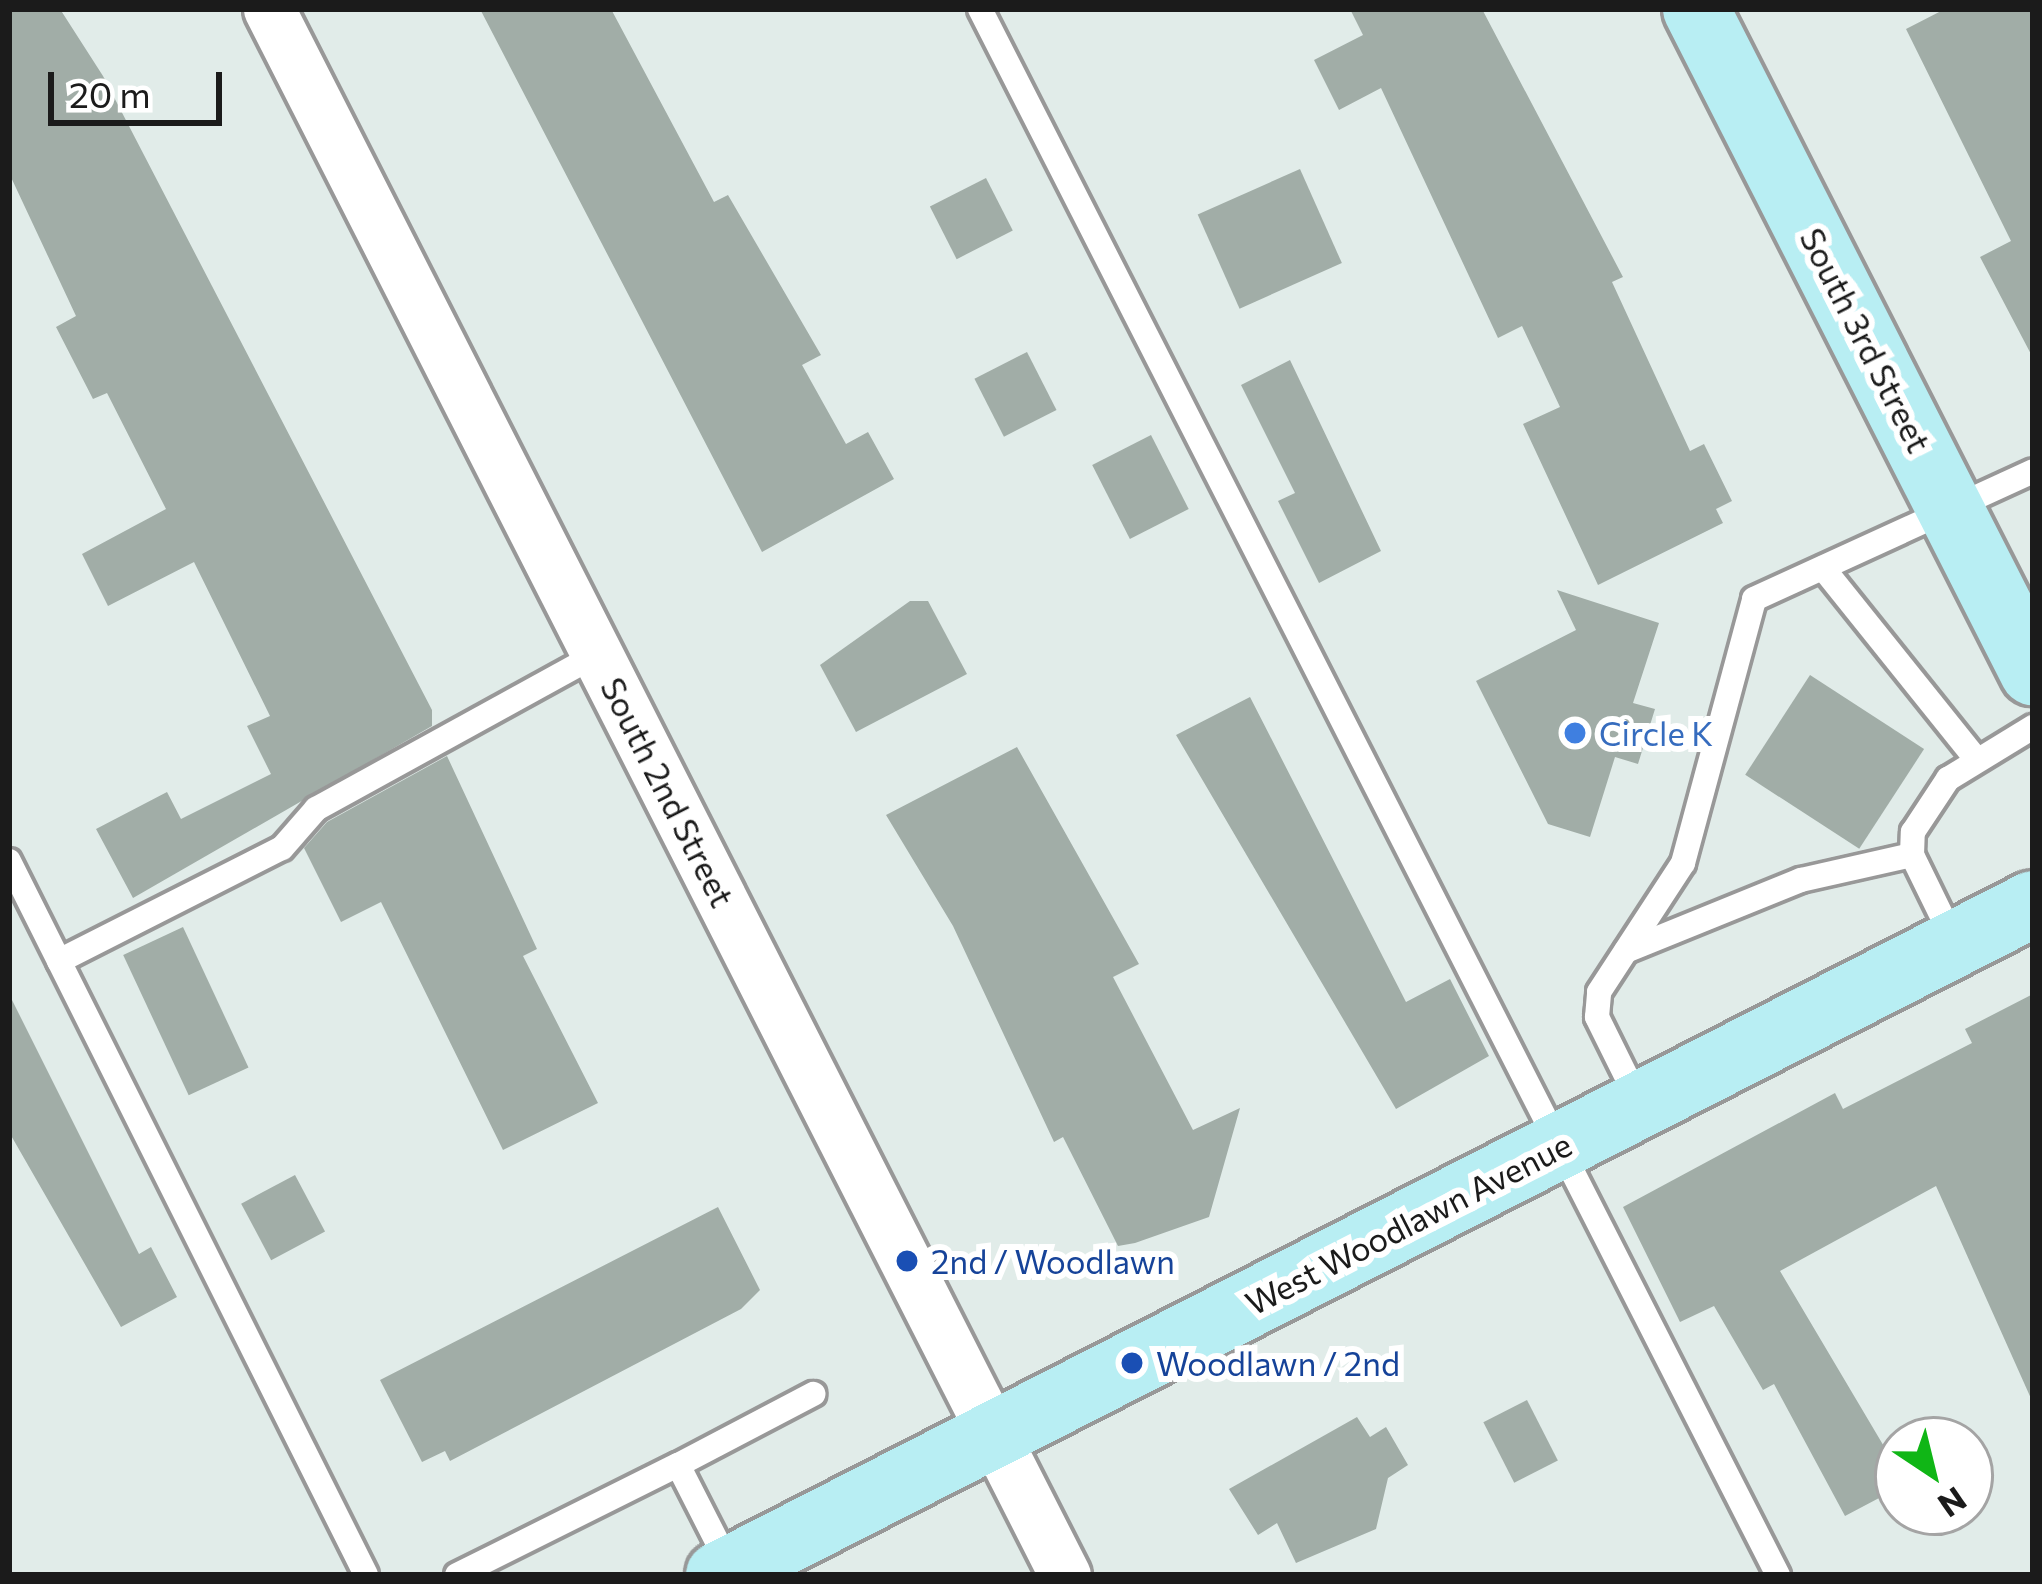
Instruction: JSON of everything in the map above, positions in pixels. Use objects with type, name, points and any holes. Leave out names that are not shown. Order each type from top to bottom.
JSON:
[{"type":"main road","name":"South 3rd Street","points":[[1696,9],[2033,672]]},
{"type":"main road","name":"West Woodlawn Avenue","points":[[725,1572],[2033,904]]},
{"type":"street","name":"South 2nd Street","points":[[269,9],[1065,1575]]},
{"type":"lane","points":[[980,9],[1778,1575]]},
{"type":"lane","points":[[1640,1105],[1597,1017],[1626,951],[1707,802],[1754,599],[2033,471]]},
{"type":"lane","points":[[1823,568],[1976,759]]},
{"type":"lane","points":[[59,961],[282,848],[316,809],[598,654]]},
{"type":"lane","points":[[1955,944],[1912,855],[1922,809],[1976,759],[2033,727]]},
{"type":"lane","points":[[1626,951],[1801,880],[1912,855]]},
{"type":"lane","points":[[9,861],[366,1575]]},
{"type":"lane","points":[[457,1575],[813,1394]]},
{"type":"lane","points":[[679,1466],[725,1572]]},
{"type":"building","points":[[9,9],[60,9],[103,76],[432,710],[432,726],[133,898],[96,829],[167,792],[181,819],[271,774],[247,726],[270,716],[194,562],[108,606],[82,554],[166,509],[107,393],[93,399],[56,327],[76,316],[9,173]]},
{"type":"building","points":[[480,9],[611,9],[714,202],[728,195],[821,355],[802,365],[846,444],[868,432],[894,479],[762,552]]},
{"type":"building","points":[[1350,9],[1482,9],[1623,277],[1612,282],[1690,451],[1704,444],[1732,501],[1716,509],[1723,523],[1598,585],[1523,424],[1560,407],[1522,326],[1498,338],[1381,88],[1339,110],[1314,60],[1363,35]]},
{"type":"building","points":[[1945,9],[2033,9],[2033,358],[1980,257],[2011,241],[1906,29]]},
{"type":"building","points":[[1300,169],[1342,263],[1240,309],[1198,215]]},
{"type":"building","points":[[986,178],[1013,231],[957,259],[930,207]]},
{"type":"building","points":[[1027,352],[1057,410],[1004,437],[974,379]]},
{"type":"building","points":[[1290,360],[1381,551],[1319,583],[1278,501],[1295,493],[1241,385]]},
{"type":"building","points":[[1151,435],[1189,509],[1130,539],[1092,465]]},
{"type":"building","name":"Circle K","points":[[1557,590],[1659,623],[1633,703],[1655,709],[1638,764],[1615,757],[1590,837],[1548,824],[1476,681],[1576,630]]},
{"type":"building","points":[[910,601],[928,601],[967,674],[856,732],[820,665]]},
{"type":"building","name":"Circle K","points":[[1810,675],[1924,749],[1859,849],[1745,775]]},
{"type":"building","points":[[1250,697],[1406,1002],[1450,979],[1489,1056],[1396,1109],[1176,735]]},
{"type":"building","points":[[1017,747],[1139,964],[1113,977],[1193,1130],[1240,1108],[1209,1217],[1135,1243],[1118,1246],[1063,1137],[1054,1142],[953,926],[886,815]]},
{"type":"building","points":[[447,756],[537,949],[523,956],[598,1103],[503,1150],[381,902],[341,922],[304,848],[327,822]]},
{"type":"building","points":[[183,927],[249,1067],[189,1095],[123,955]]},
{"type":"building","points":[[9,994],[139,1254],[151,1247],[177,1297],[121,1327],[9,1132]]},
{"type":"building","points":[[2033,994],[2033,1403],[1936,1186],[1780,1271],[1874,1430],[1874,1501],[1845,1516],[1774,1384],[1763,1390],[1714,1306],[1680,1322],[1623,1207],[1835,1093],[1843,1109],[1972,1043],[1965,1029]]},
{"type":"building","points":[[295,1175],[325,1232],[271,1260],[241,1204]]},
{"type":"building","points":[[718,1207],[760,1290],[741,1309],[450,1461],[445,1451],[422,1462],[380,1380]]},
{"type":"building","points":[[1527,1400],[1558,1461],[1514,1483],[1483,1422]]},
{"type":"building","points":[[1357,1417],[1370,1437],[1386,1427],[1408,1465],[1388,1478],[1376,1529],[1296,1563],[1277,1523],[1258,1535],[1229,1489]]},
{"type":"place","name":"Circle K","points":[[1575,733]]},
{"type":"place","name":"2nd / Woodlawn","points":[[907,1261]]},
{"type":"place","name":"Woodlawn / 2nd","points":[[1132,1363]]}]
